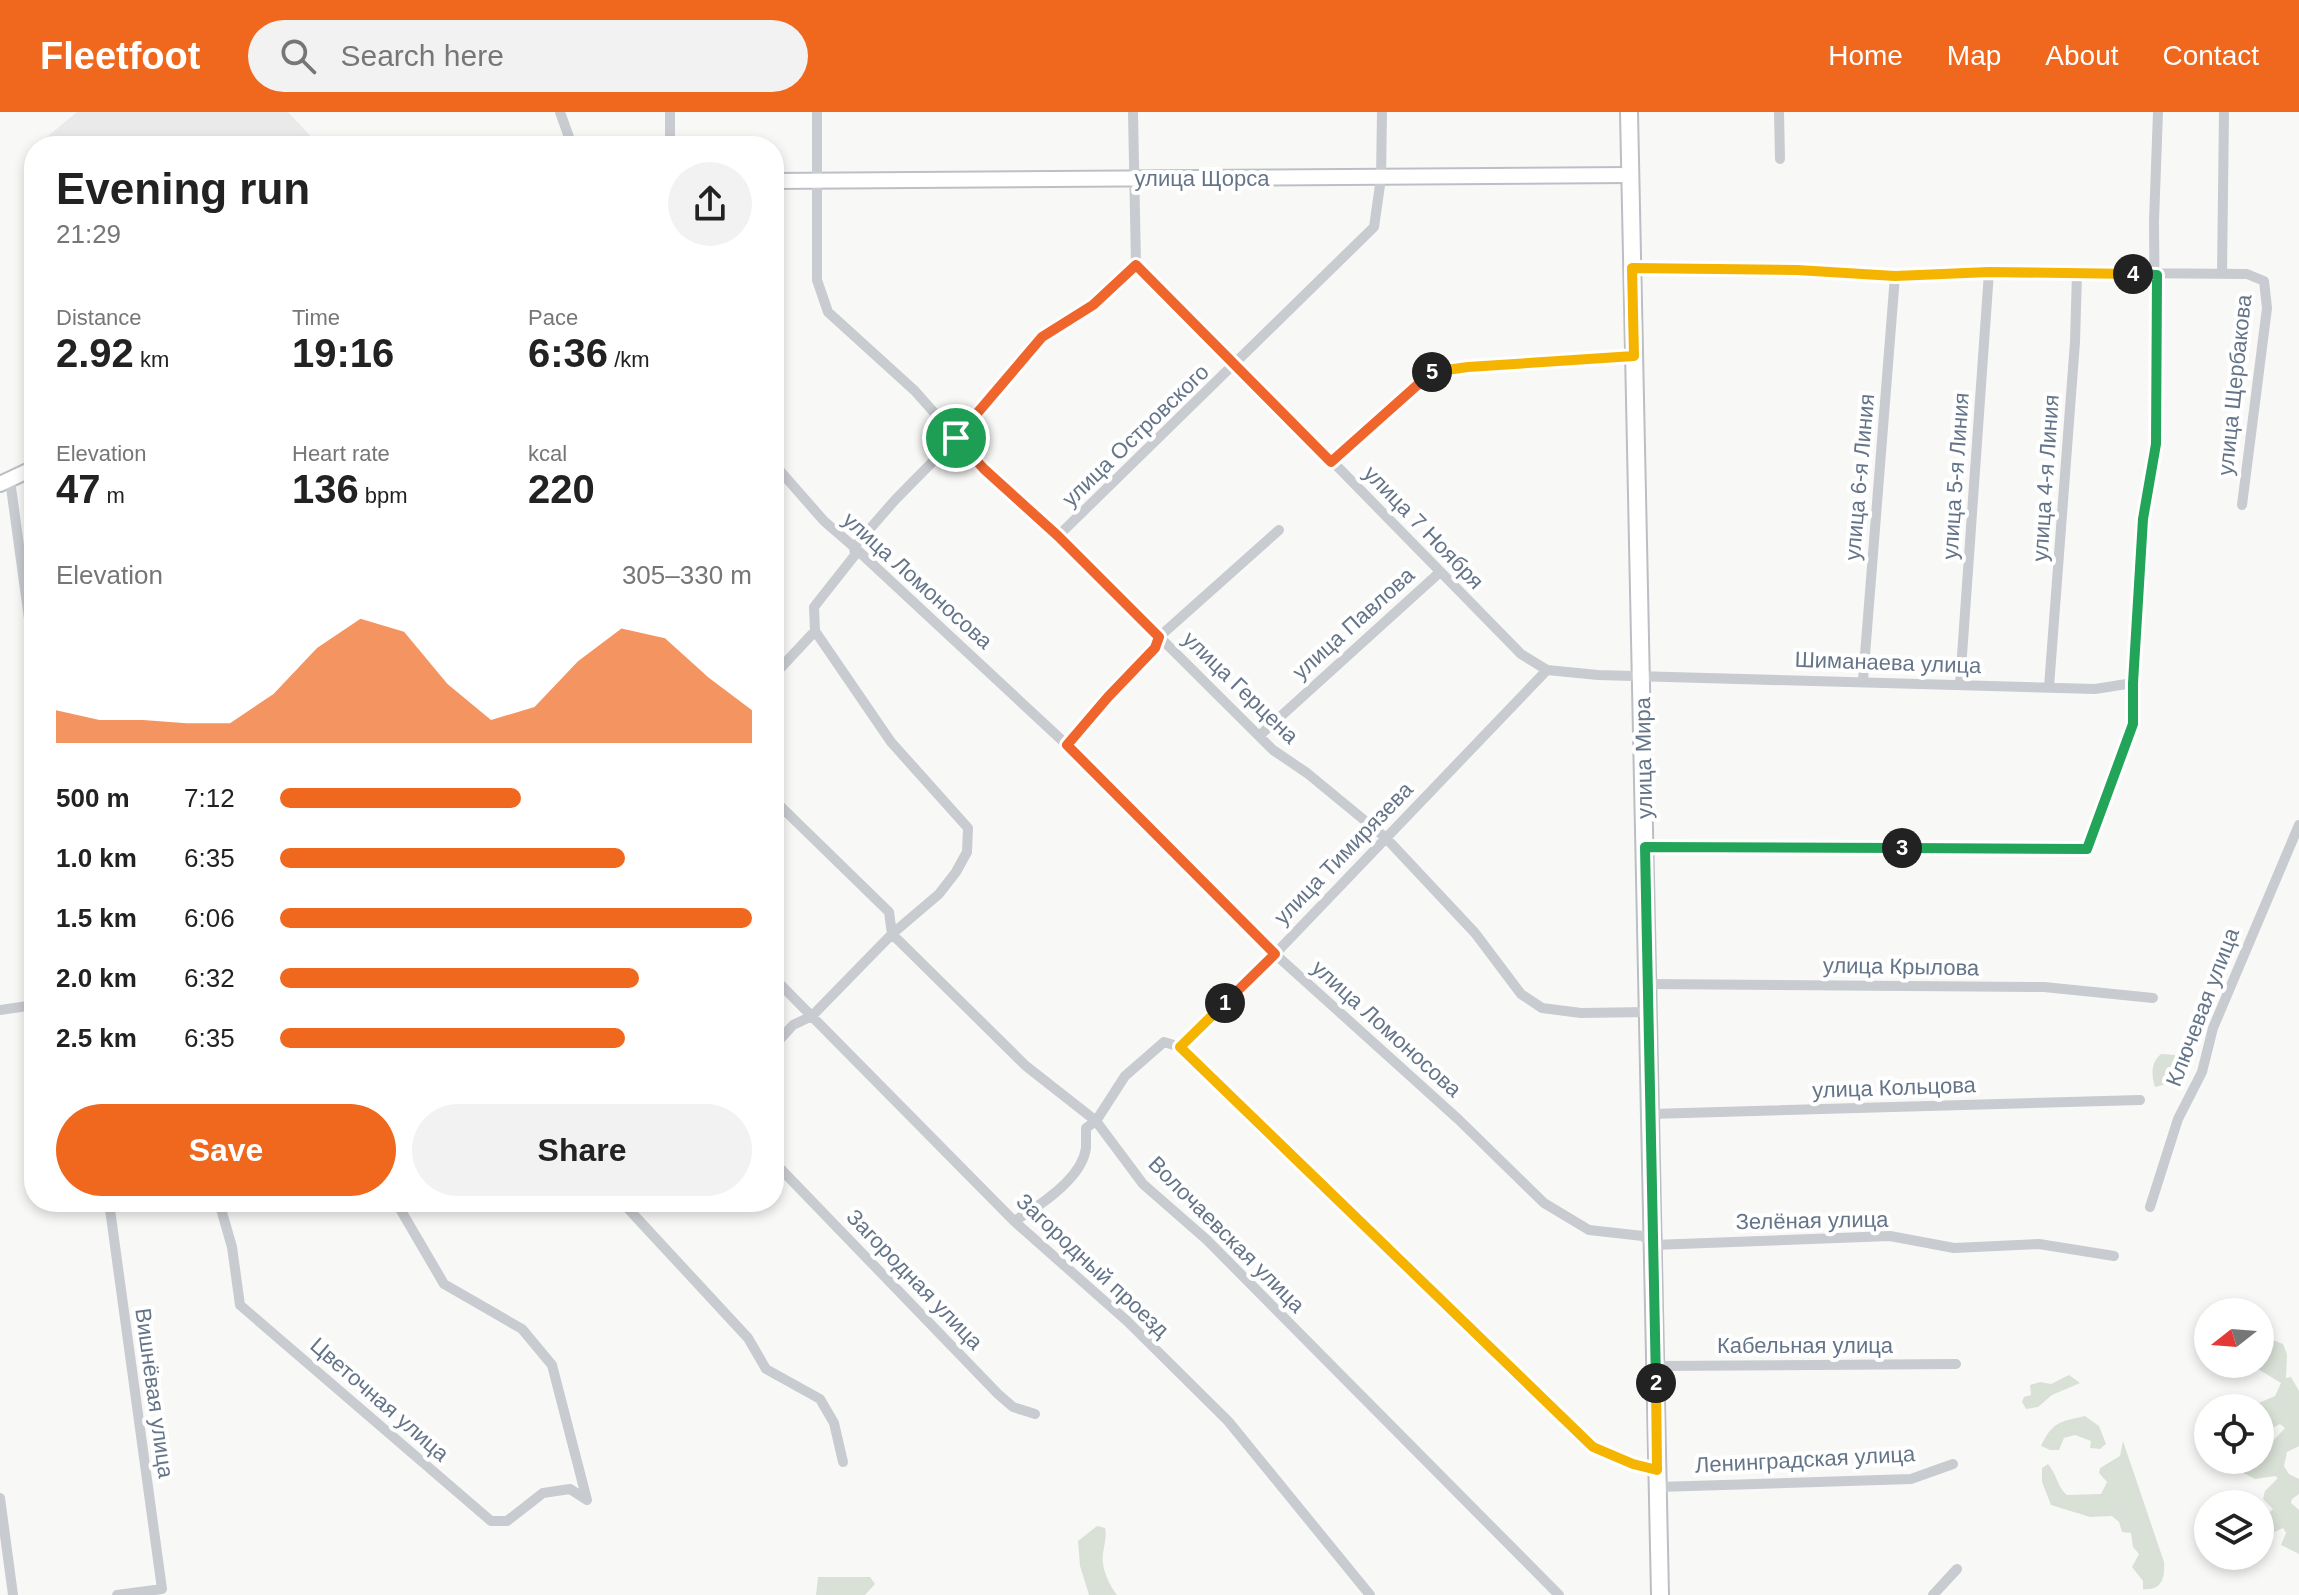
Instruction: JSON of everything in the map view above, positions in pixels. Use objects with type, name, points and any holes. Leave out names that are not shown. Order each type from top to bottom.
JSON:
[{"type":"main road","name":"улица Мира","points":[[1629,112],[1660,1595]]},
{"type":"street","points":[[560,112],[569,136]]},
{"type":"street","points":[[670,112],[670,136]]},
{"type":"street","name":"улица Герцена","points":[[817,112],[817,280],[828,312],[915,391],[984,469],[1058,536],[1273,750],[1307,773],[1386,838],[1475,933],[1521,994],[1542,1008],[1581,1013],[1648,1012]]},
{"type":"street","points":[[784,1035],[793,1025],[812,1016],[892,934],[939,894],[967,852],[968,828],[891,742],[815,631],[814,607],[855,555],[854,547],[956,438],[1042,337],[1093,305],[1136,265],[1133,112]]},
{"type":"street","name":"улица Островского","points":[[1058,536],[1374,227],[1381,178],[1382,112]]},
{"type":"street","points":[[1779,112],[1780,159]]},
{"type":"street","points":[[1645,847],[2087,849],[2133,724],[2143,519],[2156,444],[2157,275],[2154,221],[2158,112]]},
{"type":"street","points":[[2222,274],[2224,112]]},
{"type":"street","name":"улица Щорса","points":[[784,181],[1630,175]]},
{"type":"street","name":"улица 7 Ноября","points":[[1136,265],[1521,654],[1547,670]]},
{"type":"street","points":[[1632,268],[1797,270],[1895,276],[1989,272],[2157,275]]},
{"type":"street","name":"улица 5-я Линия","points":[[1960,684],[1989,272]]},
{"type":"street","name":"улица 4-я Линия","points":[[2049,687],[2074,357],[2077,273]]},
{"type":"street","name":"улица Щербакова","points":[[2157,275],[2247,274],[2264,281],[2267,308],[2242,505]]},
{"type":"street","name":"улица 6-я Линия","points":[[1863,680],[1895,276]]},
{"type":"street","points":[[1331,462],[1435,369],[1634,356]]},
{"type":"street","points":[[24,473],[5,482],[24,595]]},
{"type":"street","name":"улица Ломоносова","points":[[784,475],[824,521],[1067,745],[1275,954],[1458,1119],[1544,1203],[1589,1230],[1643,1236],[1653,1245]]},
{"type":"street","points":[[1067,745],[1155,648],[1159,637],[1279,530]]},
{"type":"street","name":"улица Павлова","points":[[1259,736],[1439,573]]},
{"type":"street","points":[[784,664],[815,631]]},
{"type":"street","points":[[1547,670],[1641,676]]},
{"type":"street","name":"улица Тимирязева","points":[[1014,1221],[1040,1206],[1070,1179],[1086,1152],[1086,1128],[1096,1121],[1125,1076],[1164,1042],[1180,1047],[1275,954],[1547,670]]},
{"type":"street","name":"Шиманаева улица","points":[[1641,676],[2095,689],[2133,683]]},
{"type":"street","name":"Волочаевская улица","points":[[784,810],[889,912],[892,934],[1026,1066],[1096,1121],[1143,1184],[1207,1240],[1559,1595]]},
{"type":"street","name":"Ключевая улица","points":[[2150,1207],[2178,1119],[2202,1072],[2213,1028],[2299,825]]},
{"type":"street","name":"улица Крылова","points":[[1648,984],[2044,987],[2153,998]]},
{"type":"street","name":"Загородный проезд","points":[[784,988],[1014,1221],[1127,1321],[1228,1421],[1370,1595]]},
{"type":"street","points":[[0,1010],[24,1006]]},
{"type":"street","name":"Ленинградская улица","points":[[1180,1047],[1593,1447],[1658,1478],[1911,1479],[1953,1464]]},
{"type":"street","name":"улица Кольцова","points":[[1650,1114],[2140,1100]]},
{"type":"street","name":"Загородная улица","points":[[784,1172],[998,1394],[1013,1407],[1035,1414]]},
{"type":"street","name":"Вишнёвая улица","points":[[110,1212],[162,1589],[117,1595]]},
{"type":"street","name":"Цветочная улица","points":[[222,1212],[232,1247],[240,1305],[491,1521],[507,1521],[543,1493],[570,1489],[587,1500],[552,1365],[522,1329],[444,1284],[402,1212]]},
{"type":"street","points":[[631,1212],[748,1338],[766,1369],[820,1399],[834,1423],[843,1462]]},
{"type":"street","name":"Зелёная улица","points":[[1653,1245],[1890,1236],[1954,1248],[2039,1244],[2114,1256]]},
{"type":"street","name":"Кабельная улица","points":[[1655,1366],[1956,1364]]},
{"type":"street","points":[[0,1498],[13,1595]]},
{"type":"street","points":[[1933,1595],[1957,1569]]},
{"type":"shaded area","points":[[77,112],[288,112],[311,136],[48,136]]},
{"type":"shaded area","points":[[2161,1054],[2175,1055],[2181,1068],[2180,1081],[2155,1087],[2153,1069]]},
{"type":"shaded area","points":[[2274,1340],[2283,1344],[2287,1354],[2286,1378],[2291,1377],[2299,1391],[2299,1446],[2287,1452],[2284,1466],[2289,1474],[2299,1479],[2299,1494],[2291,1503],[2299,1510],[2299,1554],[2281,1545],[2286,1533],[2283,1528],[2274,1532],[2274,1490],[2266,1490],[2278,1478],[2255,1479],[2246,1474],[2274,1474],[2274,1440],[2285,1428],[2280,1424],[2274,1427],[2274,1396],[2281,1383],[2273,1378]]},
{"type":"shaded area","points":[[2069,1375],[2080,1383],[2052,1395],[2038,1407],[2026,1409],[2022,1402],[2024,1397],[2031,1395],[2030,1385],[2040,1382],[2051,1384]]},
{"type":"shaded area","points":[[2085,1416],[2099,1426],[2106,1444],[2100,1449],[2090,1448],[2091,1441],[2075,1435],[2064,1438],[2059,1450],[2041,1446],[2058,1424]]},
{"type":"shaded area","points":[[2123,1441],[2164,1562],[2161,1582],[2149,1589],[2143,1589],[2143,1581],[2132,1567],[2139,1554],[2133,1547],[2131,1533],[2122,1532],[2119,1522],[2112,1516],[2090,1517],[2051,1505],[2042,1482],[2042,1468],[2048,1464],[2067,1495],[2101,1494],[2107,1482],[2099,1473],[2100,1468],[2120,1456]]},
{"type":"shaded area","points":[[1097,1526],[1105,1528],[1104,1567],[1117,1595],[1089,1595],[1080,1566],[1078,1541]]},
{"type":"shaded area","points":[[818,1577],[870,1577],[875,1584],[865,1595],[816,1595]]},
{"type":"route","points":[[1136,265],[1331,462],[1435,369],[1634,356],[1632,268],[1797,270],[1895,276],[1989,272],[2157,275],[2156,444],[2143,519],[2133,724],[2087,849],[1645,847],[1657,1470],[1633,1464],[1593,1447],[1180,1047],[1275,954],[1067,745],[1155,648],[1159,637],[1058,536],[984,469],[956,438],[1042,337],[1093,305],[1136,265]]}]
